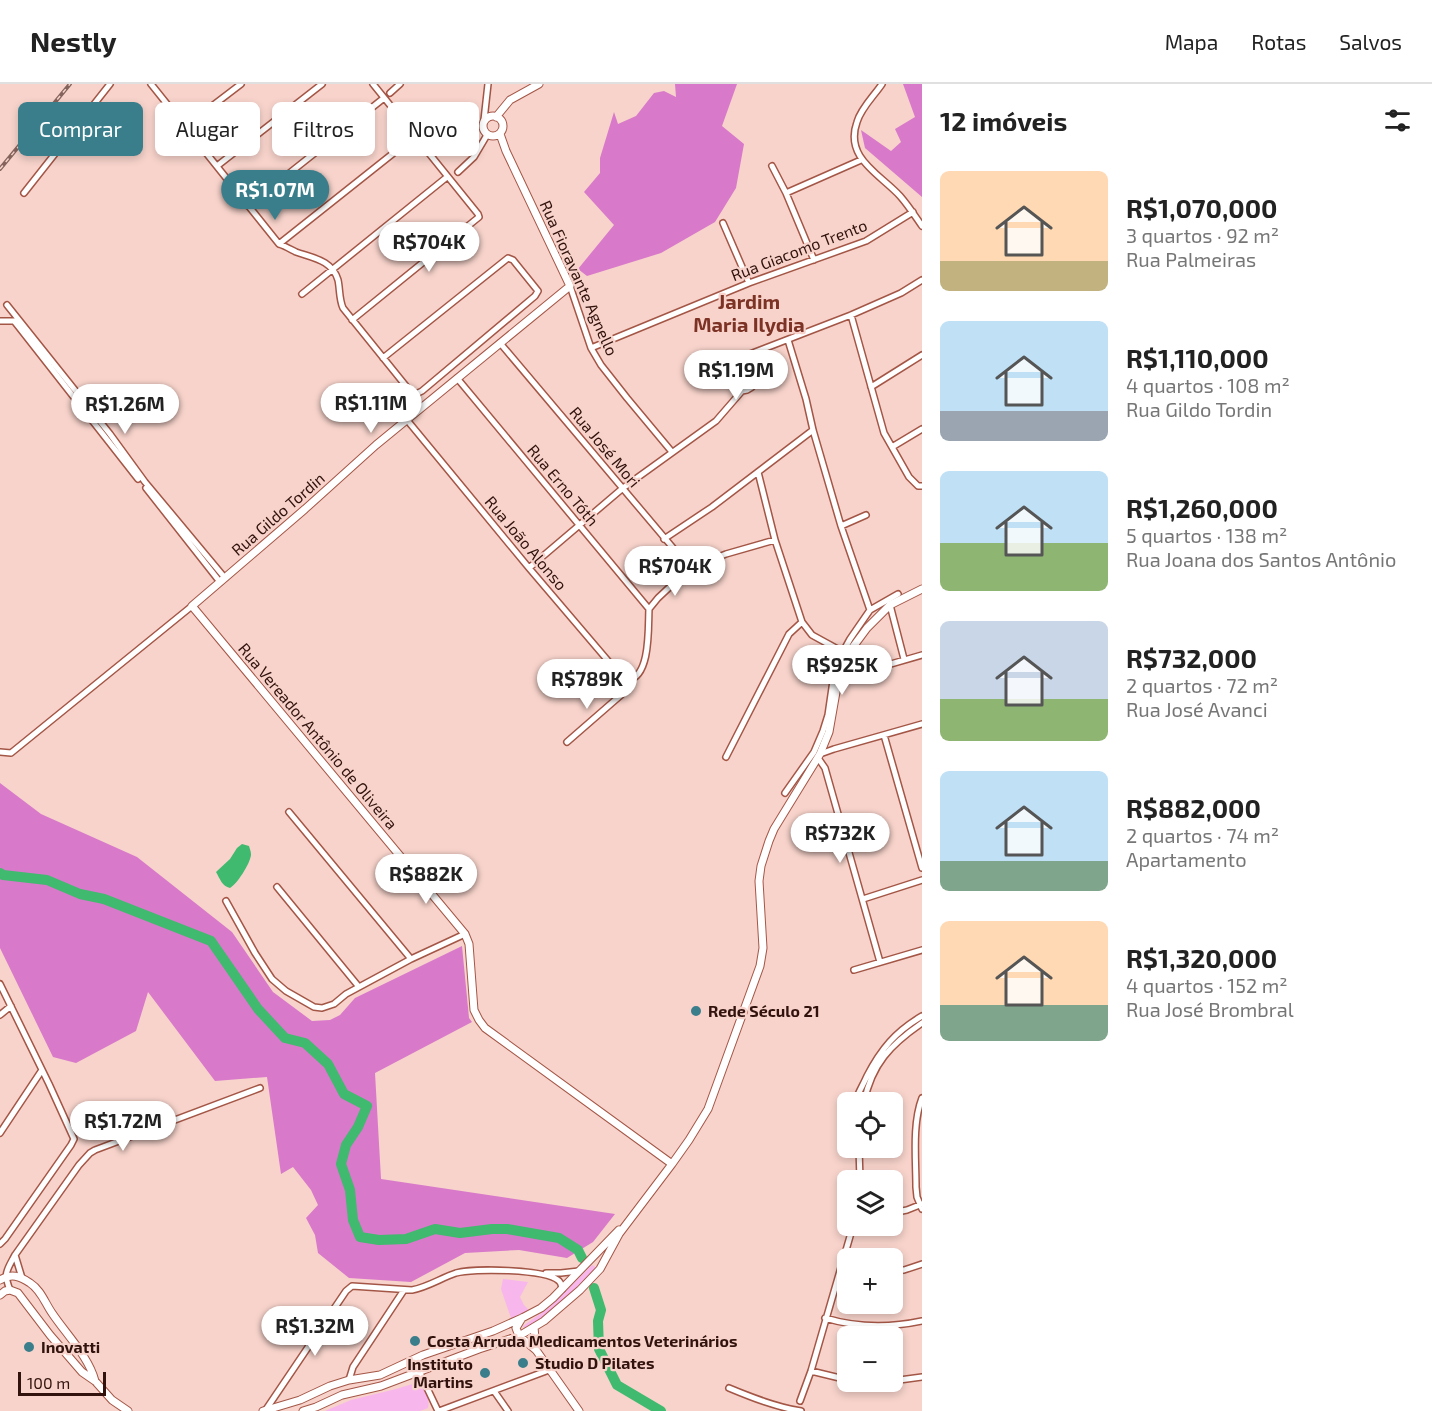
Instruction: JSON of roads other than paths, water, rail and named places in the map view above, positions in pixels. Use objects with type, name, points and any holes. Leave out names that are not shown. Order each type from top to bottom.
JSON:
[{"type":"main road","points":[[496,117],[510,100],[539,84]]},
{"type":"main road","points":[[489,116],[496,117],[503,124],[502,131],[494,137],[487,135],[482,127],[484,120],[489,116]]},
{"type":"main road","name":"Rua Fioravante Agnello","points":[[500,134],[570,286]]},
{"type":"main road","name":"Rua Gildo Tordin","points":[[192,606],[376,445],[570,286]]},
{"type":"main road","points":[[303,1411],[342,1395],[381,1386],[479,1348],[519,1336],[544,1321],[600,1269],[629,1219],[672,1164],[708,1109],[757,975],[763,948],[760,902],[761,866],[769,841],[789,802],[819,756],[829,732],[839,677],[847,655],[867,628],[890,605],[922,589]]},
{"type":"main road","name":"Rua Vereador Antônio de Oliveira","points":[[192,606],[465,934],[469,944],[474,1010],[478,1020],[485,1028],[672,1164]]},
{"type":"main road","points":[[264,1411],[300,1400],[349,1380],[380,1375],[423,1355],[493,1331],[522,1318],[541,1308],[562,1289],[629,1219]]},
{"type":"main road","points":[[591,1258],[599,1261],[600,1269]]},
{"type":"main road","points":[[2,1278],[15,1275],[32,1284],[39,1291],[93,1372],[95,1381]]},
{"type":"main road","points":[[0,1295],[10,1290],[18,1293],[82,1372],[95,1381],[123,1410]]},
{"type":"main road","points":[[522,1318],[516,1328],[519,1336],[536,1350],[579,1411]]},
{"type":"main road","points":[[534,1327],[536,1350]]},
{"type":"street","points":[[24,193],[110,84]]},
{"type":"street","points":[[162,84],[154,87],[166,102]]},
{"type":"street","points":[[217,102],[241,84]]},
{"type":"street","points":[[218,166],[322,84]]},
{"type":"street","points":[[373,84],[387,102]]},
{"type":"street","points":[[390,93],[400,84]]},
{"type":"street","points":[[484,120],[488,84]]},
{"type":"street","points":[[882,84],[857,120],[854,131],[855,145],[861,160],[901,196],[922,226]]},
{"type":"street","points":[[248,206],[384,98]]},
{"type":"street","points":[[458,172],[474,157],[487,135]]},
{"type":"street","points":[[210,156],[279,244],[321,260],[332,269],[337,277],[343,308],[352,320],[383,358],[410,391],[416,394],[535,296],[538,291],[513,260],[508,258],[383,358]]},
{"type":"street","points":[[279,244],[390,156]]},
{"type":"street","points":[[352,320],[478,219],[478,214],[431,156]]},
{"type":"street","points":[[786,193],[861,160]]},
{"type":"street","points":[[772,166],[814,260]]},
{"type":"street","points":[[302,294],[447,177]]},
{"type":"street","name":"Rua Giacomo Trento","points":[[591,348],[749,283],[866,241],[913,212]]},
{"type":"street","points":[[723,223],[749,283]]},
{"type":"street","points":[[742,391],[732,362],[851,315],[901,293],[922,280]]},
{"type":"street","name":"Rua Fioravante Agnello","points":[[570,286],[591,348],[613,381],[672,452]]},
{"type":"street","points":[[7,305],[223,580]]},
{"type":"street","points":[[851,315],[884,433],[909,477],[918,486],[922,486]]},
{"type":"street","points":[[0,321],[14,321],[223,580]]},
{"type":"street","points":[[788,340],[841,526],[870,610]]},
{"type":"street","name":"Rua José Mori","points":[[500,343],[690,568]]},
{"type":"street","points":[[871,387],[922,355]]},
{"type":"street","points":[[529,568],[623,488],[716,421],[742,391],[752,387],[743,357]]},
{"type":"street","name":"Rua Erno Tóth","points":[[457,378],[649,609]]},
{"type":"street","name":"Rua João Alonso","points":[[407,420],[529,568],[621,676],[628,680]]},
{"type":"street","points":[[892,447],[922,429]]},
{"type":"street","points":[[664,539],[712,507],[813,430]]},
{"type":"street","points":[[758,472],[775,540],[802,622],[812,635],[843,652]]},
{"type":"street","points":[[841,526],[866,515]]},
{"type":"street","points":[[567,742],[621,695],[628,680],[637,676],[647,649],[649,609],[658,598],[690,568],[726,554],[775,540]]},
{"type":"street","points":[[785,793],[814,752],[824,731],[834,674],[850,639],[870,610],[898,594]]},
{"type":"street","points":[[890,605],[904,659]]},
{"type":"street","name":"Rua Gildo Tordin","points":[[0,752],[10,753],[192,606]]},
{"type":"street","points":[[726,757],[789,634],[802,622]]},
{"type":"street","points":[[839,677],[922,655]]},
{"type":"street","points":[[880,962],[825,768],[819,756],[834,749],[922,724]]},
{"type":"street","points":[[884,735],[922,868]]},
{"type":"street","points":[[289,812],[411,959]]},
{"type":"street","points":[[863,899],[922,880]]},
{"type":"street","points":[[277,887],[359,987]]},
{"type":"street","points":[[225,901],[272,979],[285,991],[314,1007],[322,1008],[334,1004],[346,994],[411,959],[465,934]]},
{"type":"street","points":[[854,970],[922,950]]},
{"type":"street","points":[[0,984],[74,1139],[0,1244]]},
{"type":"street","points":[[0,1015],[10,1006]]},
{"type":"street","points":[[860,1092],[878,1056],[889,1042],[922,1016]]},
{"type":"street","points":[[866,1092],[880,1060],[893,1046],[922,1023]]},
{"type":"street","points":[[0,1133],[42,1070]]},
{"type":"street","points":[[10,1290],[2,1278],[15,1255],[90,1153],[260,1088]]},
{"type":"street","points":[[903,1211],[921,1206],[916,1187],[916,1126],[922,1098]]},
{"type":"street","points":[[15,1255],[22,1278]]},
{"type":"street","points":[[903,1269],[922,1264]]},
{"type":"street","points":[[264,1411],[349,1288],[357,1286],[420,1289],[456,1273],[480,1269],[538,1273],[579,1271]]},
{"type":"street","points":[[538,1273],[558,1280],[562,1289]]},
{"type":"street","points":[[800,1401],[837,1285]]},
{"type":"street","points":[[349,1380],[353,1367],[404,1290]]},
{"type":"street","points":[[825,1318],[870,1327],[922,1321]]},
{"type":"street","points":[[419,1371],[439,1411],[549,1370]]},
{"type":"street","points":[[811,1371],[837,1377]]},
{"type":"street","points":[[903,1379],[922,1377]]},
{"type":"street","points":[[729,1388],[768,1404],[801,1411]]},
{"type":"street","points":[[494,1391],[508,1411]]},
{"type":"waterway","points":[[0,873],[47,880],[80,894],[104,899],[211,941],[258,1009],[285,1038],[305,1043],[328,1064],[344,1094],[367,1106],[358,1127],[346,1145],[341,1164],[350,1190],[353,1220],[360,1237],[379,1240],[406,1239],[435,1229],[460,1233],[507,1229],[559,1238],[578,1250],[582,1258]]},
{"type":"waterway","points":[[594,1288],[601,1310],[598,1321],[599,1349],[617,1385],[661,1411]]},
{"type":"railway","points":[[0,169],[70,84]]},
{"type":"place","name":"Rede Século 21","points":[[696,1011]]},
{"type":"place","name":"Costa Arruda Medicamentos Veterinários","points":[[415,1341]]},
{"type":"place","name":"Inovatti","points":[[29,1347]]},
{"type":"place","name":"Studio D Pilates","points":[[523,1363]]},
{"type":"place","name":"Instituto Martins","points":[[485,1373]]},
{"type":"district","name":"Jardim Maria Ilydia","points":[[749,314]]}]
